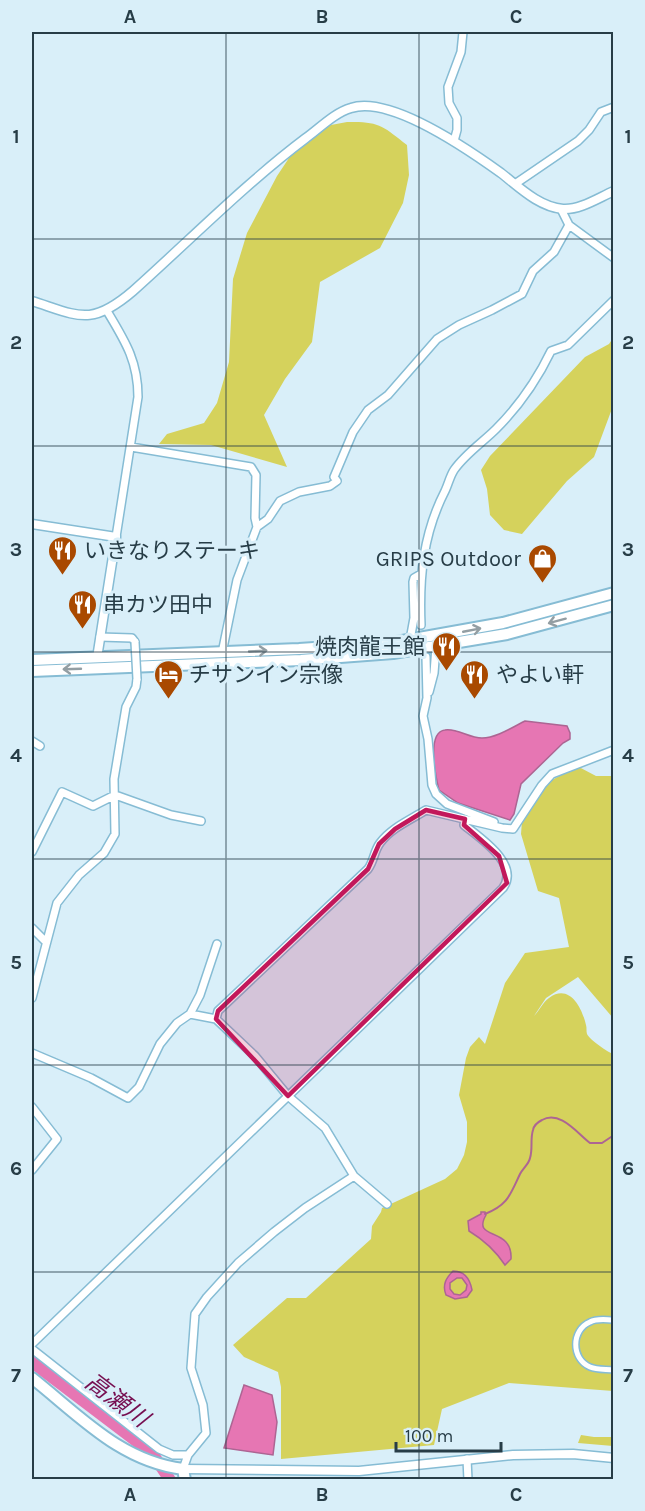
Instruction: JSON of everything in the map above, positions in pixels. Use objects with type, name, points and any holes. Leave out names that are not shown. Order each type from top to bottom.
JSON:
[{"type":"main road","points":[[32,660],[300,650],[410,640],[503,623],[614,593]]},
{"type":"main road","points":[[32,670],[347,657],[436,647],[507,634],[614,605]]},
{"type":"main road","points":[[32,1378],[123,1450],[184,1474]]},
{"type":"street","points":[[454,141],[457,118],[449,103],[448,87],[461,52],[464,32]]},
{"type":"street","points":[[32,301],[80,315],[97,315],[107,311],[133,291],[284,154],[336,115],[349,108],[365,104],[388,108],[454,141],[548,206],[561,209],[581,206],[614,191]]},
{"type":"street","points":[[514,184],[584,136],[601,112],[614,107]]},
{"type":"street","points":[[561,209],[569,225],[614,258]]},
{"type":"street","points":[[257,527],[268,519],[280,501],[299,492],[330,486],[337,481],[334,477],[346,448],[359,421],[368,410],[388,395],[437,339],[459,325],[522,294],[533,272],[554,252],[569,225]]},
{"type":"street","points":[[421,624],[421,574],[433,515],[453,470],[497,428],[533,384],[551,351],[568,345],[614,300]]},
{"type":"street","points":[[97,658],[138,397],[134,360],[107,311]]},
{"type":"street","points":[[131,447],[251,467],[256,475],[255,518],[257,527],[237,580],[222,653]]},
{"type":"street","points":[[32,524],[116,537]]},
{"type":"street","points":[[410,640],[414,618],[413,582],[414,578],[421,574]]},
{"type":"street","points":[[32,998],[57,903],[79,875],[104,853],[115,834],[113,796],[126,707],[136,687],[135,642],[132,639],[100,637]]},
{"type":"street","points":[[436,647],[434,673],[423,716],[428,739],[432,785],[436,794],[447,804],[498,823],[502,828]]},
{"type":"street","points":[[426,657],[427,698]]},
{"type":"street","points":[[32,741],[40,746]]},
{"type":"street","points":[[216,1019],[218,1011],[368,869],[379,844],[395,829],[426,810],[513,829],[552,774],[614,750]]},
{"type":"street","points":[[32,852],[62,792],[93,806],[113,796],[118,796],[171,815],[201,821]]},
{"type":"street","points":[[32,1344],[507,883],[508,872],[499,856],[464,825],[465,819]]},
{"type":"street","points":[[32,928],[46,942]]},
{"type":"street","points":[[32,1053],[91,1078],[128,1098],[139,1087],[160,1044],[177,1023],[190,1014],[200,996],[217,944]]},
{"type":"street","points":[[190,1014],[216,1019],[255,1056],[288,1096],[325,1128],[354,1176],[387,1204]]},
{"type":"street","points":[[32,1107],[57,1139],[32,1170]]},
{"type":"street","points":[[354,1176],[305,1208],[238,1263],[195,1314],[191,1368],[203,1405],[206,1433],[188,1455],[184,1474],[359,1471],[513,1455],[573,1454],[614,1458]]},
{"type":"street","points":[[614,1320],[588,1322],[578,1334],[576,1346],[580,1359],[590,1367],[614,1370]]},
{"type":"street","points":[[32,1349],[159,1449],[173,1455],[188,1455]]},
{"type":"street","points":[[467,1459],[468,1479]]},
{"type":"highlighted area","points":[[426,810],[465,819],[464,825],[499,856],[507,883],[288,1096],[216,1019],[218,1011],[368,869],[379,844],[395,829]]},
{"type":"shaded area","points":[[347,122],[366,122],[380,126],[407,145],[409,175],[403,203],[380,248],[320,282],[312,342],[285,379],[264,415],[287,467],[211,445],[159,444],[167,434],[204,423],[217,403],[229,362],[233,279],[247,233],[277,176],[299,143],[315,128]]},
{"type":"shaded area","points":[[613,338],[613,406],[594,457],[567,481],[522,534],[504,530],[490,515],[487,489],[481,470],[490,456],[585,357],[609,344]]},
{"type":"shaded area","points":[[525,721],[567,726],[570,739],[521,784],[514,814],[510,820],[458,803],[439,790],[434,747],[439,733],[450,730],[477,738],[487,738]]},
{"type":"shaded area","points":[[577,766],[596,776],[613,776],[613,1018],[578,977],[546,998],[534,1016],[549,998],[556,994],[568,995],[574,999],[581,1011],[589,1037],[613,1054],[613,1391],[509,1383],[442,1409],[434,1445],[281,1459],[281,1387],[278,1372],[244,1357],[233,1345],[287,1298],[306,1298],[371,1239],[372,1226],[382,1208],[445,1179],[457,1169],[467,1142],[467,1122],[459,1095],[470,1047],[479,1037],[485,1044],[505,983],[525,953],[569,947],[559,898],[538,891],[521,834],[522,821],[545,784]]},
{"type":"shaded area","points":[[481,1212],[485,1212],[486,1215],[484,1228],[500,1237],[510,1249],[511,1259],[505,1265],[489,1246],[469,1231],[468,1221]]},
{"type":"shaded area","points":[[453,1271],[461,1272],[470,1282],[472,1290],[467,1297],[455,1299],[446,1295],[445,1285]],"holes":[[[457,1278],[462,1278],[467,1285],[466,1290],[460,1295],[454,1294],[450,1289],[450,1283]]]},
{"type":"shaded area","points":[[244,1385],[272,1395],[277,1422],[273,1455],[224,1448]]},
{"type":"shaded area","points":[[581,1435],[613,1437],[613,1446],[578,1443]]},
{"type":"waterway","points":[[485,1214],[499,1207],[511,1194],[529,1160],[535,1125],[541,1121],[549,1118],[562,1120],[590,1143],[602,1143],[614,1135]]},
{"type":"waterway","name":"高瀬川","points":[[32,1362],[152,1453],[170,1480]]},
{"type":"place","name":"いきなりステーキ","points":[[63,576]]},
{"type":"place","name":"GRIPS Outdoor","points":[[542,584]]},
{"type":"place","name":"串カツ田中","points":[[82,630]]},
{"type":"place","name":"焼肉龍王館","points":[[446,672]]},
{"type":"place","name":"チサンイン宗像","points":[[168,700]]},
{"type":"place","name":"やよい軒","points":[[475,700]]}]
